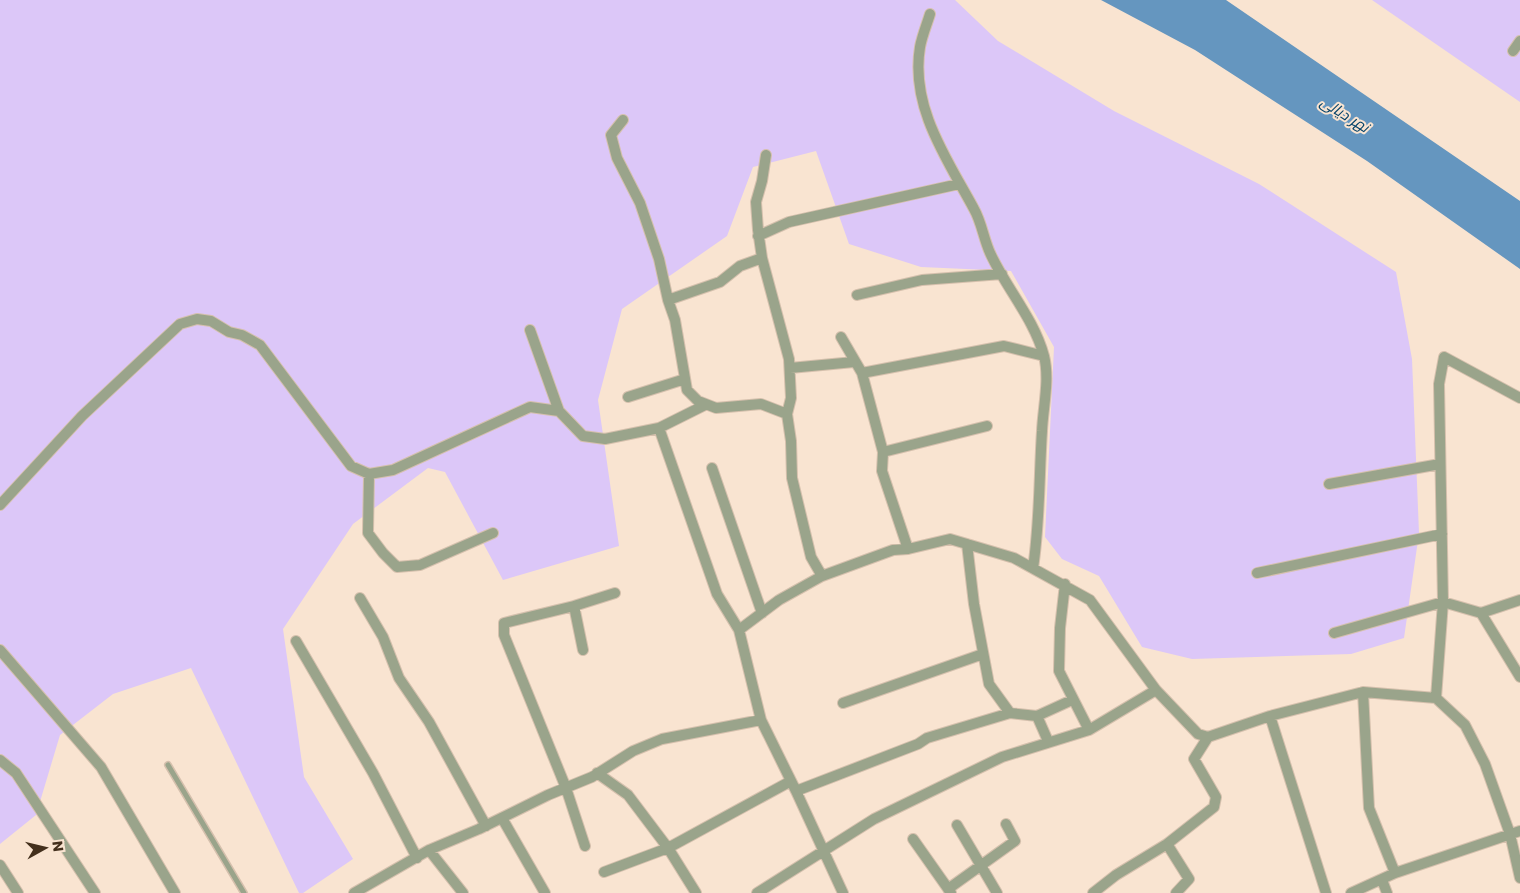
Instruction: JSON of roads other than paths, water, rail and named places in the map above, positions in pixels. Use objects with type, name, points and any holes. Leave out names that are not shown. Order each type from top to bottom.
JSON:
[{"type":"street","points":[[930,14],[920,47],[922,99],[935,139],[975,210],[991,255],[1025,312],[1044,356],[1046,398],[1042,430],[1039,529],[1033,568]]},
{"type":"street","points":[[1512,51],[1520,42]]},
{"type":"street","points":[[623,120],[611,135],[617,158],[640,203],[659,259],[668,300],[675,320],[687,390],[705,405],[716,408],[734,408],[760,404],[786,414]]},
{"type":"street","points":[[766,156],[756,202],[758,236],[762,258],[775,300],[789,358],[791,398],[786,414],[791,441],[792,478],[811,557],[822,576]]},
{"type":"street","points":[[758,236],[789,222],[959,184]]},
{"type":"street","points":[[668,300],[720,282],[740,266],[762,258]]},
{"type":"street","points":[[857,295],[922,280],[1002,274]]},
{"type":"street","points":[[0,505],[89,409],[180,324],[197,319],[211,321],[229,332],[242,335],[260,345],[351,466],[369,474],[393,470],[530,407],[560,411]]},
{"type":"street","points":[[530,330],[560,411],[583,436],[605,439],[659,428],[681,419],[705,405]]},
{"type":"street","points":[[841,337],[862,373],[883,452],[882,471],[908,549]]},
{"type":"street","points":[[862,373],[1004,346],[1044,356]]},
{"type":"street","points":[[1436,698],[1443,602],[1439,384],[1444,357],[1520,398]]},
{"type":"street","points":[[790,368],[854,362]]},
{"type":"street","points":[[628,397],[685,379]]},
{"type":"street","points":[[883,452],[987,426]]},
{"type":"street","points":[[659,428],[717,594],[739,630],[761,720],[843,893]]},
{"type":"street","points":[[1329,484],[1440,464]]},
{"type":"street","points":[[712,468],[762,613]]},
{"type":"street","points":[[369,474],[368,533],[383,553],[397,566],[420,565],[493,533]]},
{"type":"street","points":[[1257,573],[1442,534]]},
{"type":"street","points":[[739,630],[779,600],[822,576],[893,550],[908,549],[950,539],[1014,558],[1066,584],[1090,600],[1156,690],[1198,734],[1208,737],[1270,716],[1364,692],[1436,698],[1465,725],[1485,764],[1515,833],[1520,878]]},
{"type":"street","points":[[967,544],[988,684],[1010,713]]},
{"type":"street","points":[[1066,584],[1060,628],[1059,671],[1072,700],[1089,730]]},
{"type":"street","points":[[585,846],[566,788],[504,636],[504,623],[574,606],[615,593]]},
{"type":"street","points":[[360,598],[383,637],[399,678],[430,722],[486,826]]},
{"type":"street","points":[[1334,633],[1443,602],[1481,613],[1520,600]]},
{"type":"street","points":[[574,606],[583,650]]},
{"type":"street","points":[[1481,613],[1520,678]]},
{"type":"street","points":[[296,642],[373,773],[417,858]]},
{"type":"street","points":[[0,650],[101,767],[175,893]]},
{"type":"street","points":[[843,702],[983,654]]},
{"type":"street","points":[[757,893],[874,819],[1002,757],[1048,741],[1089,730],[1156,690]]},
{"type":"street","points":[[1364,692],[1369,808],[1395,873]]},
{"type":"street","points":[[796,791],[918,744],[927,738],[1010,713],[1037,716],[1072,700]]},
{"type":"street","points":[[1037,716],[1048,741]]},
{"type":"street","points":[[1270,716],[1326,893]]},
{"type":"street","points":[[359,892],[429,850],[592,778],[633,751],[662,739],[761,720]]},
{"type":"street","points":[[1093,893],[1116,875],[1166,844],[1214,807],[1216,798],[1194,759],[1208,737]]},
{"type":"street","points":[[0,760],[16,773],[95,893]]},
{"type":"street","points":[[597,773],[628,795],[668,848],[696,893]]},
{"type":"street","points":[[604,872],[668,848],[791,781]]},
{"type":"street","points":[[502,818],[545,893]]},
{"type":"street","points":[[913,839],[950,891],[982,864],[1015,841],[1006,824]]},
{"type":"street","points":[[957,825],[982,864],[997,893]]},
{"type":"street","points":[[1351,893],[1395,873],[1515,833]]},
{"type":"street","points":[[1166,844],[1189,879],[1176,893]]},
{"type":"street","points":[[429,850],[463,893]]},
{"type":"street","points":[[0,864],[18,893]]},
{"type":"street","points":[[1382,880],[1387,893]]},
{"type":"lane","points":[[168,765],[244,893]]},
{"type":"water","name":"نهر ديالى","points":[[1101,0],[1226,0],[1520,201],[1520,269],[1367,161],[1195,50]]}]
